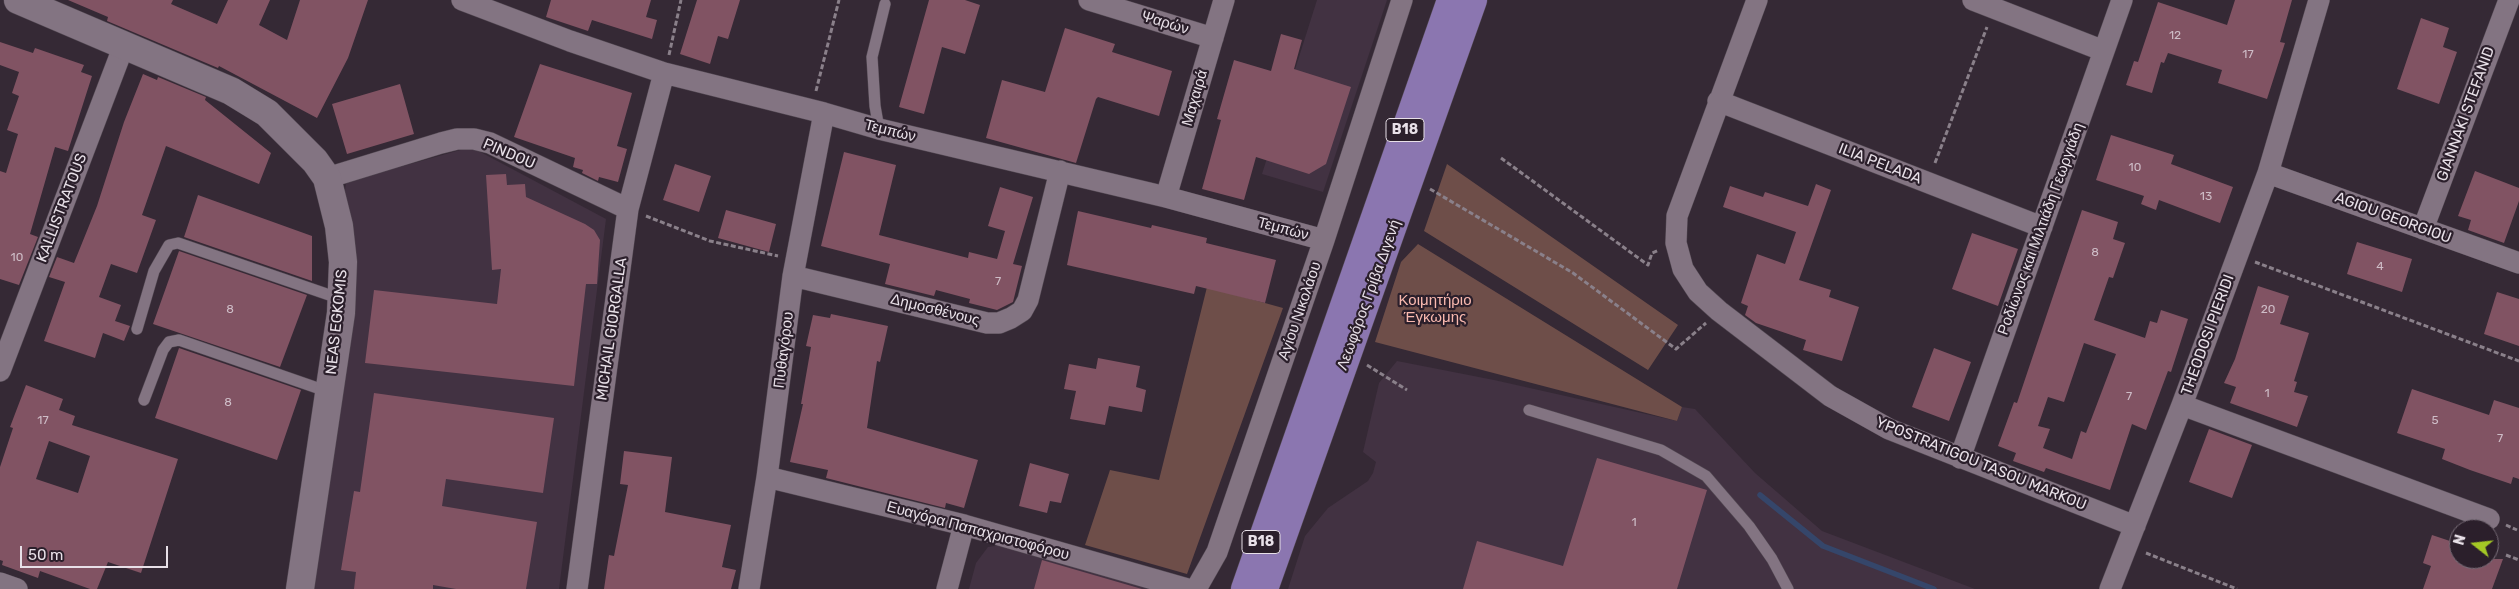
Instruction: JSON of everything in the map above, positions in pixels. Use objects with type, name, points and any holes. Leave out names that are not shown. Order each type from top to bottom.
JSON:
[{"type":"main road","name":"Λεωφόρος Γρίβα Διγενή","points":[[1245,589],[1451,0]]},
{"type":"main road","name":"Λεωφόρος Γρίβα Διγενή","points":[[1264,589],[1473,0]]},
{"type":"street","name":"NEAS EGKOMIS","points":[[18,0],[231,91],[267,113],[314,161],[327,178],[339,226],[343,262],[341,299],[300,589]]},
{"type":"street","name":"Τεμπών","points":[[462,0],[570,41],[664,73],[818,111],[879,129],[1166,197],[1324,240]]},
{"type":"street","name":"Ψαρών","points":[[1089,0],[1213,38]]},
{"type":"street","name":"Μαχαιρά","points":[[1166,197],[1224,0]]},
{"type":"street","name":"Αγίου Νικολάου","points":[[1196,589],[1217,552],[1324,240],[1402,0]]},
{"type":"street","name":"YPOSTRATIGOU TASOU MARKOU","points":[[1757,0],[1677,216],[1676,243],[1683,269],[1698,292],[1719,311],[1830,396],[1889,430],[2135,526]]},
{"type":"street","points":[[1973,0],[2104,51]]},
{"type":"street","name":"Ροδίωνος και Μιλτιάδη Γεωργιάδη","points":[[1960,458],[2122,0]]},
{"type":"street","name":"THEODOSI PIERIDI","points":[[2295,77],[2305,0]]},
{"type":"street","name":"THEODOSI PIERIDI","points":[[2110,589],[2182,405],[2268,173],[2319,0]]},
{"type":"street","name":"GIANNAKI STEFANID","points":[[2423,229],[2509,0]]},
{"type":"street","name":"KALLISTRATOUS","points":[[0,371],[124,45]]},
{"type":"street","name":"MICHAIL GIORGALLA","points":[[577,589],[628,208],[664,73]]},
{"type":"street","name":"ILIA PELADA","points":[[1718,102],[2042,227]]},
{"type":"street","name":"Πυθαγόρου","points":[[749,589],[767,477],[818,111]]},
{"type":"street","name":"PINDOU","points":[[327,178],[441,143],[457,139],[474,139],[490,143],[628,208]]},
{"type":"street","name":"Δημοσθένους","points":[[795,268],[987,323],[999,323],[1011,318],[1022,310],[1028,300],[1060,172]]},
{"type":"street","name":"AGIOU GEORGIOU","points":[[2268,173],[2519,263]]},
{"type":"street","points":[[2182,405],[2488,519]]},
{"type":"street","name":"Ευαγόρα Παπαχριστοφόρου","points":[[767,477],[964,525],[1188,589]]},
{"type":"street","points":[[947,589],[964,525]]},
{"type":"street","points":[[0,583],[17,589]]},
{"type":"lane","points":[[879,129],[875,106],[872,56],[885,4]]},
{"type":"lane","points":[[137,329],[154,272],[169,245],[178,243],[341,299]]},
{"type":"lane","points":[[144,400],[163,350],[169,342],[179,340],[329,392]]},
{"type":"lane","points":[[1529,410],[1662,450],[1706,476],[1749,526],[1772,559],[1788,589]]},
{"type":"path","points":[[664,73],[681,0]]},
{"type":"path","points":[[818,111],[839,0]]},
{"type":"path","points":[[1928,183],[1994,8]]},
{"type":"path","points":[[1501,158],[1648,265],[1652,253],[1676,243]]},
{"type":"path","points":[[1430,189],[1573,273],[1676,349],[1719,311]]},
{"type":"path","points":[[628,208],[710,241],[795,268]]},
{"type":"path","points":[[2237,256],[2519,361]]},
{"type":"path","points":[[1364,363],[1407,390]]},
{"type":"path","points":[[2127,546],[2237,589]]},
{"type":"path","points":[[2506,555],[2519,560]]},
{"type":"shaded area","points":[[1317,0],[1387,0],[1323,192],[1262,174]]},
{"type":"shaded area","points":[[471,147],[606,219],[559,589],[300,589],[346,182]]},
{"type":"shaded area","points":[[1397,361],[1494,380],[1677,421],[1682,407],[1695,409],[1755,473],[1822,531],[1975,589],[1288,589],[1305,536],[1328,508],[1368,481],[1373,473],[1376,462],[1363,452],[1379,383]]},
{"type":"shaded area","points":[[1009,544],[1152,589],[969,589],[976,563],[988,547]]},
{"type":"green space","points":[[1447,164],[1678,325],[1648,370],[1424,231]]},
{"type":"green space","name":"Κοιμητήριο Έγκωμης","points":[[1418,244],[1682,407],[1677,421],[1375,342],[1401,262]]},
{"type":"green space","points":[[1207,287],[1283,308],[1187,574],[1085,545],[1110,470],[1159,480]]},
{"type":"building","points":[[68,0],[173,0],[171,4],[217,24],[228,0],[270,0],[259,25],[287,40],[300,0],[368,0],[348,58],[317,118],[219,66],[218,68],[107,21],[108,17]]},
{"type":"building","points":[[551,0],[651,0],[646,17],[657,20],[652,39],[592,20],[588,31],[546,17]]},
{"type":"building","points":[[697,0],[740,0],[728,39],[718,36],[710,64],[680,54]]},
{"type":"building","points":[[929,0],[965,0],[980,5],[965,54],[942,47],[924,114],[899,107]]},
{"type":"building","points":[[2235,0],[2292,0],[2280,42],[2285,43],[2267,99],[2218,83],[2222,70],[2168,53],[2164,63],[2161,62],[2152,93],[2126,85],[2134,61],[2138,62],[2158,2],[2227,25]]},
{"type":"building","points":[[2421,18],[2449,28],[2443,47],[2457,52],[2439,104],[2397,89]]},
{"type":"building","points":[[1065,28],[1115,44],[1112,52],[1172,71],[1159,116],[1098,97],[1076,163],[986,138],[1002,80],[1045,92]]},
{"type":"building","points":[[1281,34],[1302,40],[1294,69],[1351,87],[1326,164],[1309,174],[1256,157],[1244,200],[1202,189],[1221,120],[1217,119],[1234,60],[1271,71]]},
{"type":"building","points":[[0,42],[33,53],[35,48],[84,65],[81,72],[92,76],[68,151],[55,147],[30,234],[38,237],[19,285],[0,279],[0,171],[6,173],[18,134],[7,130],[19,96],[12,93],[19,72],[0,65]]},
{"type":"building","points":[[540,64],[632,93],[617,146],[627,149],[618,182],[599,177],[598,181],[582,173],[583,170],[573,167],[575,158],[514,137]]},
{"type":"building","points":[[143,74],[157,80],[158,77],[206,97],[205,100],[271,153],[259,184],[166,146],[142,215],[156,220],[137,273],[111,264],[99,297],[121,305],[115,321],[130,326],[124,341],[103,333],[95,358],[44,341],[65,282],[49,277],[57,257],[74,263],[97,206],[124,122]]},
{"type":"building","points":[[400,84],[414,134],[347,154],[332,104]]},
{"type":"building","points":[[2111,135],[2174,155],[2171,164],[2233,187],[2220,223],[2159,200],[2156,210],[2141,204],[2144,196],[2096,180]]},
{"type":"building","points":[[844,152],[896,165],[879,235],[968,258],[969,252],[997,259],[1005,231],[988,226],[1000,187],[1033,197],[1013,264],[1022,266],[1013,302],[997,310],[969,303],[970,299],[936,290],[934,296],[885,284],[890,264],[821,246]]},
{"type":"building","points":[[675,164],[711,176],[699,212],[663,200]]},
{"type":"building","points":[[2475,171],[2519,188],[2519,201],[2504,243],[2468,230],[2471,220],[2458,216]]},
{"type":"building","points":[[506,174],[507,185],[525,184],[526,197],[585,224],[594,230],[600,240],[597,284],[586,284],[574,386],[365,363],[374,290],[497,304],[501,269],[492,270],[486,175]]},
{"type":"building","points":[[1816,184],[1831,190],[1799,280],[1831,290],[1829,297],[1859,307],[1842,361],[1803,350],[1806,340],[1756,323],[1745,315],[1748,306],[1741,303],[1757,254],[1785,264],[1796,232],[1723,207],[1730,186],[1763,197],[1765,192],[1808,206]]},
{"type":"building","points":[[198,195],[312,236],[312,281],[184,237]]},
{"type":"building","points":[[726,210],[776,224],[769,252],[718,238]]},
{"type":"building","points":[[2082,210],[2118,222],[2113,239],[2125,243],[2113,278],[2109,277],[2094,320],[2145,338],[2150,321],[2157,323],[2161,310],[2188,319],[2171,372],[2168,371],[2146,430],[2132,424],[2110,490],[2046,468],[2044,472],[2013,461],[2016,453],[1998,446],[2014,402],[2017,403]],"holes":[[[2084,343],[2116,354],[2086,433],[2081,431],[2072,459],[2043,448],[2050,429],[2038,426],[2048,397],[2064,402]]]},
{"type":"building","points":[[1078,211],[1151,228],[1152,225],[1207,238],[1206,243],[1276,260],[1265,303],[1196,286],[1194,294],[1067,265]]},
{"type":"building","points":[[1972,233],[2018,249],[1998,306],[1952,289]]},
{"type":"building","points":[[2357,242],[2412,259],[2402,292],[2347,274]]},
{"type":"building","points":[[179,251],[307,295],[280,367],[153,324]]},
{"type":"building","points":[[2258,286],[2289,296],[2280,324],[2309,333],[2294,381],[2297,382],[2294,392],[2308,396],[2297,427],[2230,403],[2236,387],[2224,383],[2235,359]]},
{"type":"building","points":[[2497,292],[2519,299],[2519,346],[2484,334]]},
{"type":"building","points":[[831,314],[888,326],[880,362],[877,361],[867,428],[978,460],[964,508],[946,503],[945,508],[826,478],[828,470],[790,462],[803,404],[801,404],[811,347],[806,346],[813,315],[830,318]]},
{"type":"building","points":[[179,348],[301,390],[277,460],[155,418]]},
{"type":"building","points":[[1934,348],[1971,362],[1949,421],[1912,407]]},
{"type":"building","points":[[1098,358],[1140,366],[1136,387],[1146,390],[1142,412],[1109,406],[1105,425],[1070,419],[1076,391],[1064,389],[1069,364],[1096,369]]},
{"type":"building","points":[[26,385],[63,399],[59,410],[75,416],[72,425],[178,459],[141,573],[108,562],[97,589],[90,589],[40,571],[38,578],[2,565],[3,561],[0,560],[0,467],[13,428],[10,427]],"holes":[[[49,441],[90,456],[78,493],[36,479]]]},
{"type":"building","points":[[2412,389],[2489,415],[2494,400],[2519,408],[2519,479],[2513,477],[2511,484],[2470,470],[2442,459],[2445,449],[2397,433]]},
{"type":"building","points":[[374,393],[554,418],[543,493],[446,479],[442,506],[537,522],[526,589],[456,589],[433,585],[433,589],[354,589],[356,572],[341,570],[354,491],[360,492]]},
{"type":"building","points":[[2209,429],[2252,445],[2232,498],[2189,482]]},
{"type":"building","points":[[624,451],[672,457],[665,512],[731,525],[722,567],[736,570],[731,589],[604,589],[609,555],[614,556],[628,485],[620,484]]},
{"type":"building","points":[[1597,458],[1707,490],[1677,589],[1463,589],[1477,541],[1563,566]]},
{"type":"building","points":[[1030,463],[1069,474],[1061,503],[1050,501],[1047,513],[1019,506]]},
{"type":"building","points":[[2432,535],[2449,541],[2449,569],[2499,569],[2499,559],[2503,559],[2492,589],[2423,589],[2431,566],[2423,563]]},
{"type":"building","points":[[1042,560],[1142,589],[1034,589]]},
{"type":"waterway","points":[[1760,495],[1823,546],[1934,589]]}]
